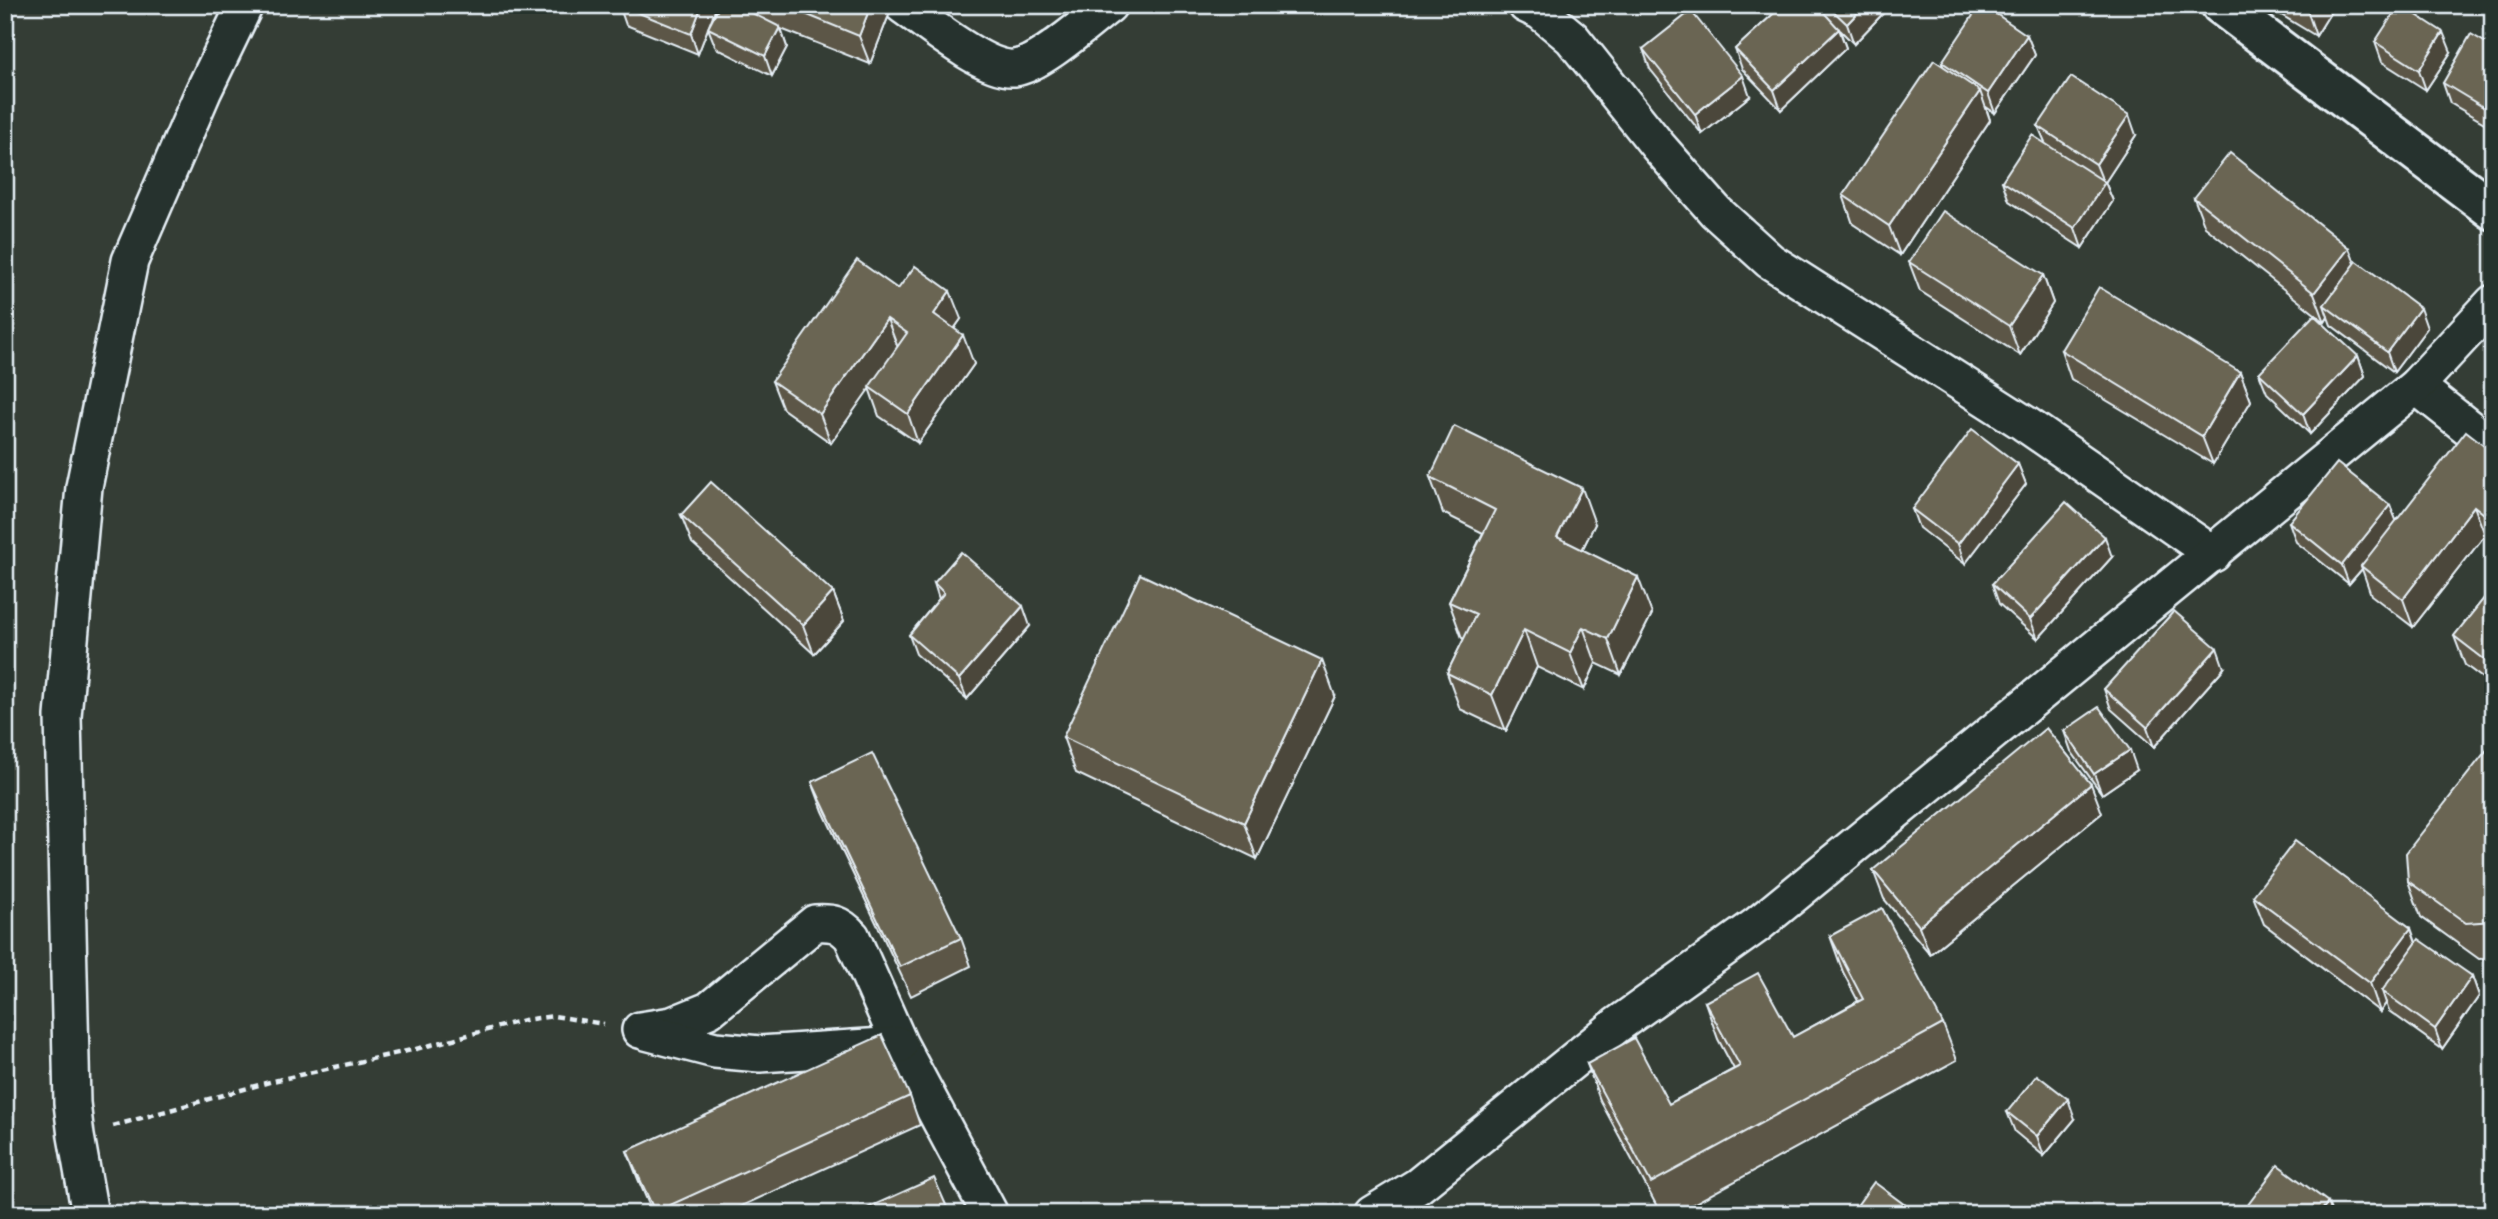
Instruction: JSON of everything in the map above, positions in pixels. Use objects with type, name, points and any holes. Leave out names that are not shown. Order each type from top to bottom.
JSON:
[{"type":"main road","points":[[2221,5],[2493,210]]},
{"type":"street","points":[[90,1214],[72,1103],[63,716],[84,487],[130,261],[203,92],[245,5]]},
{"type":"street","points":[[902,5],[979,59],[1014,68],[1035,60],[1109,5]]},
{"type":"street","points":[[1526,5],[1541,12],[1572,38],[1658,146],[1716,212],[1770,261],[2024,423],[2213,554]]},
{"type":"street","points":[[1372,1214],[1418,1186],[1616,1024],[1757,925],[2416,386],[2493,303]]},
{"type":"street","points":[[2416,386],[2493,447]]},
{"type":"street","points":[[640,1030],[672,1025],[709,1010],[815,923],[832,922],[843,927],[852,937],[900,1045],[990,1214]]},
{"type":"street","points":[[640,1030],[715,1050],[760,1054],[900,1045]]},
{"type":"path","points":[[76,1136],[272,1081],[416,1049],[524,1020],[554,1016],[640,1030]]},
{"type":"building","points":[[619,5],[702,5],[691,34]]},
{"type":"building","points":[[720,5],[736,5],[780,27],[765,56],[708,28]]},
{"type":"building","points":[[783,5],[871,5],[859,36]]},
{"type":"building","points":[[1783,5],[1817,5],[1839,29],[1774,90],[1735,49]]},
{"type":"building","points":[[1827,5],[1865,5],[1847,24]]},
{"type":"building","points":[[1980,5],[2027,35],[1988,93],[1942,62]]},
{"type":"building","points":[[2399,5],[2443,32],[2419,70],[2375,42]]},
{"type":"building","points":[[1691,11],[1743,76],[1695,114],[1643,49]]},
{"type":"building","points":[[2471,34],[2493,47],[2493,113],[2443,83]]},
{"type":"building","points":[[1934,60],[1980,91],[1889,226],[1843,195]]},
{"type":"building","points":[[2071,77],[2129,115],[2096,164],[2038,126]]},
{"type":"building","points":[[2032,135],[2105,182],[2075,228],[2002,181]]},
{"type":"building","points":[[2230,153],[2349,248],[2314,293],[2194,198]]},
{"type":"building","points":[[1943,211],[2043,275],[2009,326],[1909,262]]},
{"type":"building","points":[[857,260],[898,289],[915,266],[950,291],[934,314],[963,335],[908,414],[869,387],[907,333],[887,319],[820,414],[772,381]]},
{"type":"building","points":[[2357,261],[2420,308],[2387,352],[2324,305]]},
{"type":"building","points":[[2099,287],[2240,372],[2202,436],[2061,350]]},
{"type":"building","points":[[2314,315],[2358,356],[2303,414],[2259,373]]},
{"type":"building","points":[[1454,426],[1582,488],[1557,537],[1638,577],[1608,639],[1583,627],[1570,653],[1524,630],[1492,695],[1447,673],[1476,614],[1449,602],[1495,510],[1430,477]]},
{"type":"building","points":[[1972,429],[2018,464],[1958,544],[1912,509]]},
{"type":"building","points":[[2466,431],[2493,452],[2493,521],[2474,506],[2403,599],[2361,566]]},
{"type":"building","points":[[2337,463],[2390,505],[2342,565],[2289,522]]},
{"type":"building","points":[[711,482],[833,592],[803,625],[681,515]]},
{"type":"building","points":[[2066,502],[2105,537],[2030,619],[1992,584]]},
{"type":"building","points":[[961,552],[1023,606],[959,679],[909,635],[944,593],[934,583]]},
{"type":"building","points":[[1140,574],[1322,660],[1244,823],[1063,737]]},
{"type":"building","points":[[2493,587],[2493,666],[2454,636]]},
{"type":"building","points":[[2174,611],[2217,648],[2147,727],[2104,689]]},
{"type":"building","points":[[2099,707],[2130,750],[2094,774],[2064,731]]},
{"type":"building","points":[[2046,728],[2091,784],[1919,926],[1873,870]]},
{"type":"building","points":[[2493,742],[2493,921],[2466,923],[2408,881],[2406,853]]},
{"type":"building","points":[[872,753],[961,938],[900,967],[812,782]]},
{"type":"building","points":[[2295,841],[2411,928],[2370,983],[2253,896]]},
{"type":"building","points":[[1882,908],[1943,1024],[1651,1183],[1587,1064],[1634,1038],[1669,1104],[1740,1066],[1705,1002],[1758,973],[1793,1037],[1863,999],[1830,936]]},
{"type":"building","points":[[2419,939],[2472,976],[2435,1029],[2382,991]]},
{"type":"building","points":[[882,1035],[910,1096],[655,1212],[627,1151]]},
{"type":"building","points":[[2037,1075],[2068,1099],[2037,1136],[2007,1112]]},
{"type":"building","points":[[2278,1165],[2328,1202],[2319,1214],[2241,1214]]},
{"type":"building","points":[[934,1178],[950,1214],[854,1214]]},
{"type":"building","points":[[1874,1182],[1905,1205],[1899,1214],[1851,1214]]},
{"type":"building","points":[[507,1207],[509,1214],[490,1214]]}]
